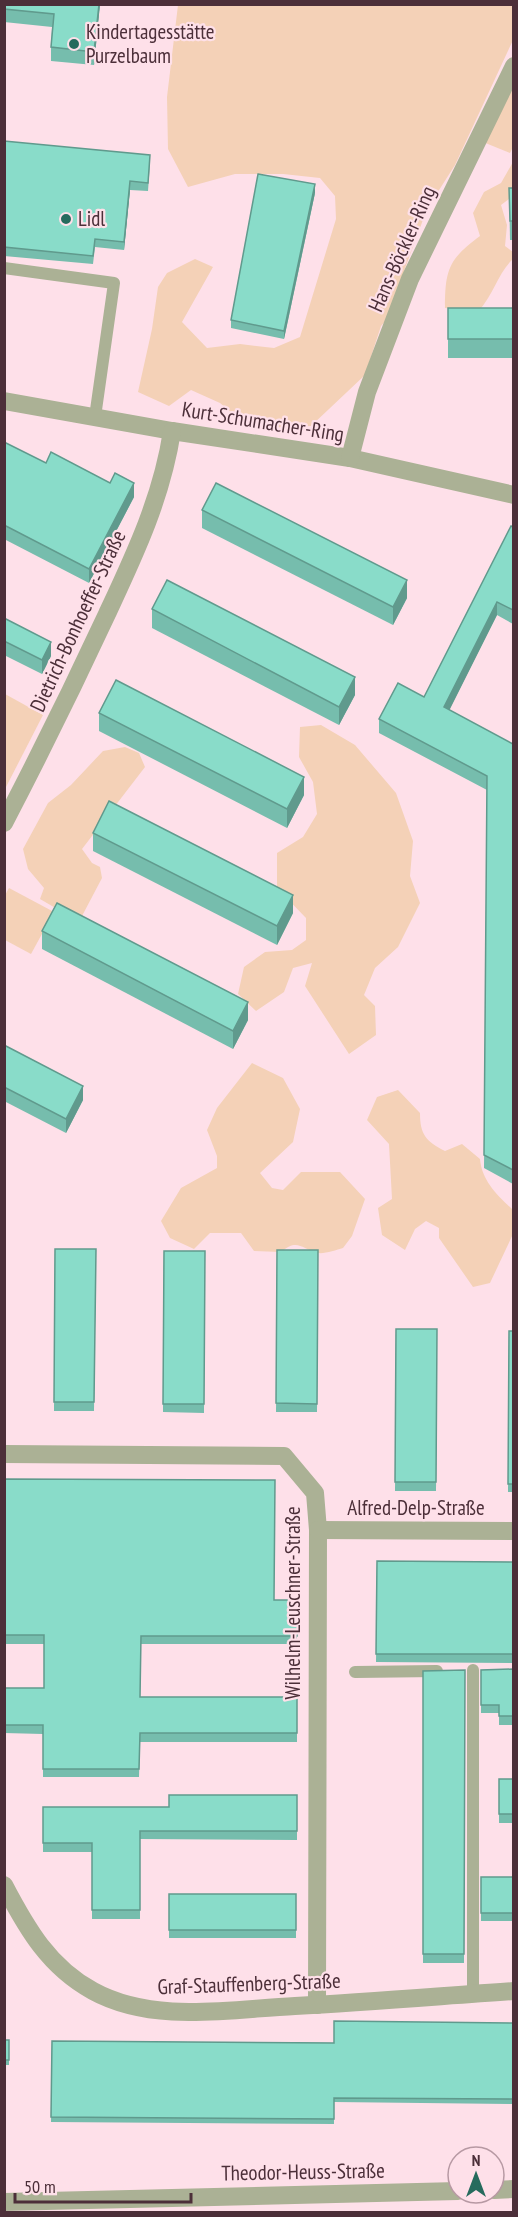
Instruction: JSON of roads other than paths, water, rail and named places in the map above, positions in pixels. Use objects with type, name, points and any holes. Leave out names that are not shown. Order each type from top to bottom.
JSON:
[{"type":"street","name":"Hans-Böckler-Ring","points":[[350,458],[367,392],[410,279],[513,66]]},
{"type":"street","name":"Kurt-Schumacher-Ring","points":[[4,401],[172,431],[350,458],[513,495]]},
{"type":"street","name":"Dietrich-Bonhoeffer-Straße","points":[[4,823],[67,702],[148,526],[167,467],[172,431]]},
{"type":"street","name":"Wilhelm-Leuschner-Straße","points":[[4,1454],[284,1456],[315,1493],[318,1530],[317,2005]]},
{"type":"street","name":"Alfred-Delp-Straße","points":[[318,1530],[513,1531]]},
{"type":"street","name":"Graf-Stauffenberg-Straße","points":[[4,1885],[35,1941],[48,1957],[69,1976],[94,1992],[116,2001],[162,2011],[317,2005],[513,1991]]},
{"type":"street","name":"Theodor-Heuss-Straße","points":[[4,2202],[446,2191]]},
{"type":"lane","points":[[4,268],[114,283],[95,417]]},
{"type":"lane","points":[[355,1672],[467,1671],[473,1994]]},
{"type":"place","name":"Kindertagesstätte Purzelbaum","points":[[74,44]]},
{"type":"place","name":"Lidl","points":[[66,219]]}]
